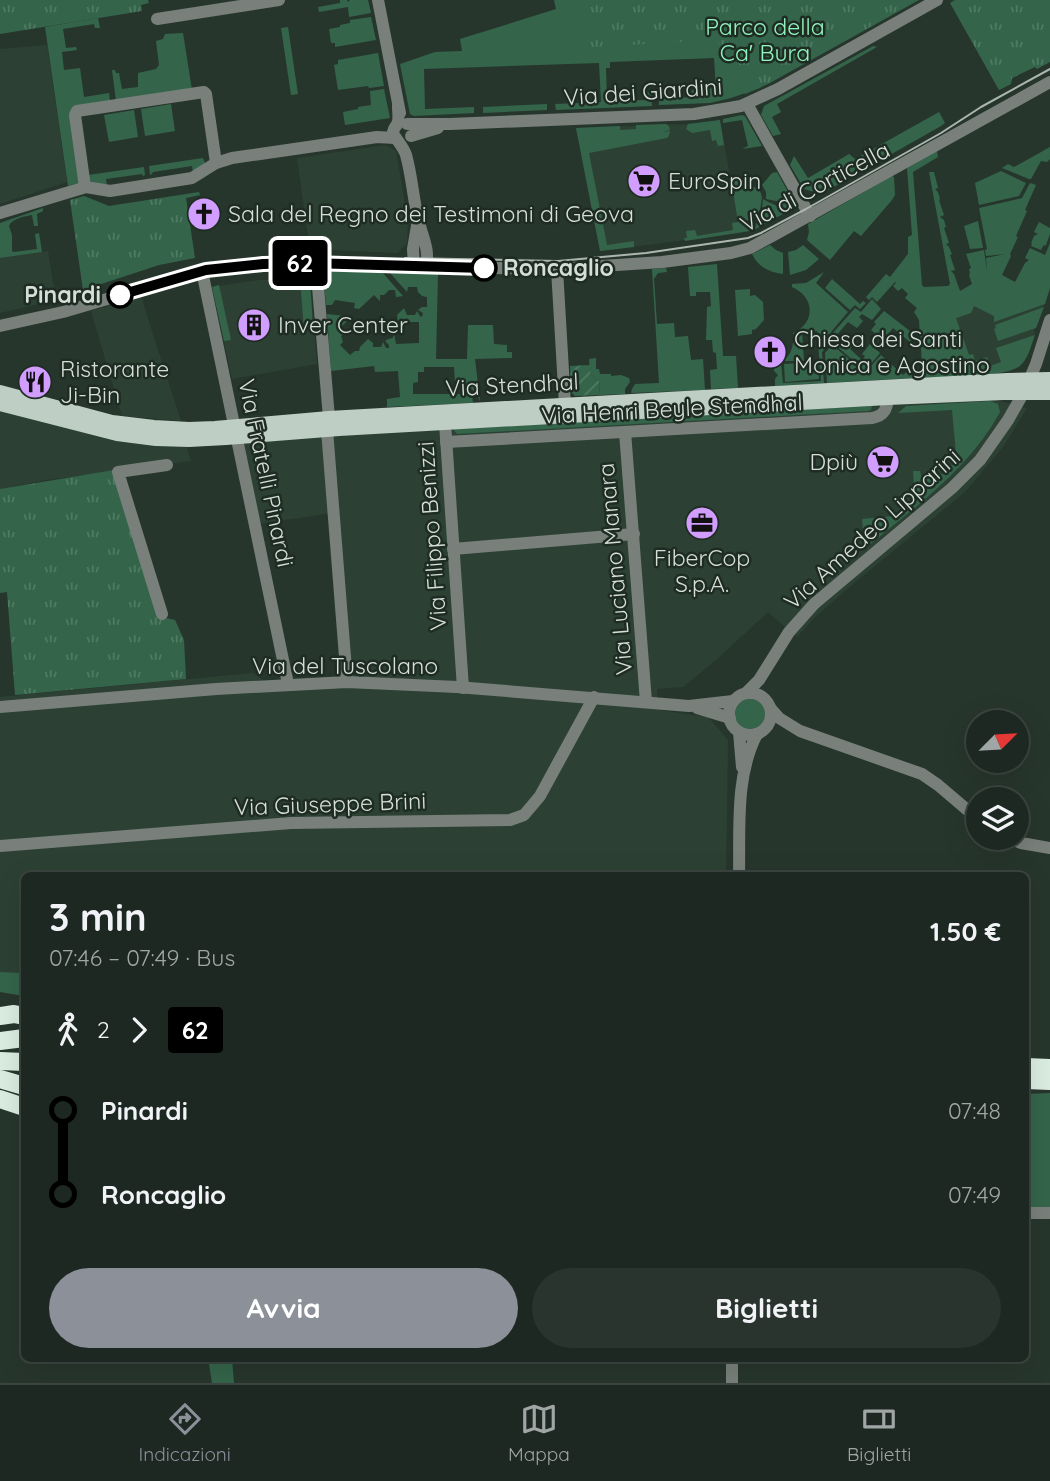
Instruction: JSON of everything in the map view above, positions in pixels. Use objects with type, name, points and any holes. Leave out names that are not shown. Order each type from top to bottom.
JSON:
[{"type":"highway","points":[[0,1041],[21,1038]]},
{"type":"highway","points":[[0,1049],[21,1049]]},
{"type":"highway","points":[[0,1061],[21,1062]]},
{"type":"highway","points":[[1029,1067],[1050,1068]]},
{"type":"highway","points":[[0,1079],[21,1085]]},
{"type":"highway","points":[[1029,1080],[1050,1081]]},
{"type":"main road","points":[[1027,386],[1050,379]]},
{"type":"main road","name":"Via Stendhal","points":[[328,424],[445,423],[888,398],[1027,386]]},
{"type":"main road","name":"Via Stendhal","points":[[0,404],[131,436],[189,440],[236,432],[565,405],[1027,386]]},
{"type":"main road","points":[[1027,386],[1050,393]]},
{"type":"main road","name":"Via Stendhal","points":[[0,392],[125,424],[236,432]]},
{"type":"street","points":[[157,19],[279,0]]},
{"type":"street","points":[[378,0],[418,220],[413,249],[420,267]]},
{"type":"street","name":"Via dei Giardini","points":[[402,132],[450,124],[694,114],[727,109],[747,104],[778,89],[937,0]]},
{"type":"street","name":"Via di Corticella","points":[[0,326],[52,315],[202,271],[263,264],[557,269],[666,262],[731,253],[753,246],[810,216],[1050,82]]},
{"type":"street","points":[[85,187],[75,115],[78,111],[204,92],[216,163]]},
{"type":"street","points":[[747,104],[810,216]]},
{"type":"street","points":[[0,213],[85,187],[110,191],[192,178],[216,163],[257,154],[402,132]]},
{"type":"street","points":[[316,263],[347,682]]},
{"type":"street","points":[[557,269],[565,405]]},
{"type":"street","name":"Via Fratelli Pinardi","points":[[202,271],[288,684]]},
{"type":"street","name":"Via Amedeo Lipparini","points":[[746,693],[759,680],[789,632],[814,604],[969,472],[998,436],[1027,386],[1050,320]]},
{"type":"street","name":"Via Henri Beyle Stendhal","points":[[446,442],[872,418],[884,413],[888,398]]},
{"type":"street","name":"Via Filippo Benizzi","points":[[445,423],[463,688]]},
{"type":"street","name":"Via Luciano Manara","points":[[625,432],[646,702]]},
{"type":"street","points":[[162,614],[118,472],[167,465]]},
{"type":"street","points":[[453,550],[634,534]]},
{"type":"street","name":"Via Amedeo Lipparini","points":[[769,706],[768,683],[774,656]]},
{"type":"street","name":"Via del Tuscolano","points":[[0,707],[288,684],[347,682],[594,697],[690,706]]},
{"type":"street","points":[[800,731],[775,729],[748,735],[733,726],[729,709],[739,695],[758,694],[779,718],[800,731],[922,774],[966,809]]},
{"type":"street","name":"Via Giuseppe Brini","points":[[0,846],[291,823],[510,820],[524,815],[540,796],[594,697]]},
{"type":"street","points":[[690,706],[733,701]]},
{"type":"street","points":[[690,706],[730,719]]},
{"type":"street","points":[[739,872],[743,782],[750,750],[760,732],[769,723],[769,706]]},
{"type":"street","points":[[739,732],[743,782]]},
{"type":"street","points":[[1029,844],[1050,848]]},
{"type":"street","points":[[1029,1213],[1050,1213]]},
{"type":"street","points":[[732,1362],[732,1383]]},
{"type":"shaded area","points":[[47,45],[67,182],[0,204],[0,49]]},
{"type":"shaded area","points":[[720,120],[740,233],[600,251],[576,128],[688,124]]},
{"type":"shaded area","points":[[386,145],[396,151],[408,221],[407,243],[397,253],[310,249],[297,158]]},
{"type":"shaded area","points":[[48,251],[56,300],[0,313],[0,258]]},
{"type":"shaded area","points":[[310,279],[317,364],[232,379],[212,287],[260,280]]},
{"type":"shaded area","points":[[1050,288],[1028,353],[1017,368],[1005,372],[923,378],[917,296]]},
{"type":"shaded area","points":[[141,296],[181,421],[122,416],[91,311]]},
{"type":"shaded area","points":[[991,399],[1027,408],[1003,447],[965,492],[852,585],[814,618],[797,637],[768,612],[683,687],[657,689],[658,710],[708,717],[728,740],[726,872],[21,872],[21,973],[0,972],[0,697],[253,673],[267,683],[347,679],[332,513],[257,524],[244,443]]},
{"type":"shaded area","points":[[0,410],[106,438],[186,446],[191,461],[46,480],[0,489]]},
{"type":"green space","points":[[0,0],[148,0],[149,3],[141,5],[142,11],[0,34]]},
{"type":"green space","points":[[340,0],[368,0],[371,13],[349,17],[348,7],[319,12],[318,7],[340,3]]},
{"type":"green space","points":[[554,0],[855,0],[760,88],[731,98],[710,103],[659,105],[659,91],[664,91],[665,99],[691,97],[692,90],[716,88],[714,58],[610,62],[610,68],[606,68],[607,101],[646,100],[646,92],[651,92],[652,106],[556,110],[555,104],[601,102],[599,63],[424,69],[425,109],[474,107],[474,113],[410,114],[400,64],[435,52],[462,51],[460,39],[556,9]]},
{"type":"green space","name":"Parco della Ca' Bura","points":[[576,0],[919,0],[768,84],[745,94],[717,40],[591,47]]},
{"type":"green space","points":[[955,0],[1050,0],[1050,62],[1012,78],[1011,84],[999,90],[950,3]]},
{"type":"green space","points":[[371,17],[376,40],[335,47],[335,43],[331,43],[329,29],[350,23],[350,20]]},
{"type":"green space","points":[[98,18],[100,28],[95,28],[94,24],[63,29],[66,48],[76,47],[77,50],[62,52],[64,70],[80,68],[84,97],[109,93],[110,101],[75,107],[81,182],[68,186],[45,27]]},
{"type":"green space","points":[[288,27],[298,94],[291,95],[281,28]]},
{"type":"green space","points":[[183,33],[192,90],[116,101],[112,70],[119,73],[122,89],[138,87],[138,73],[156,69],[159,65],[156,41],[163,39],[165,34]]},
{"type":"green space","points":[[873,46],[877,47],[777,104],[781,112],[772,117],[781,134],[773,136],[761,115],[764,106]]},
{"type":"green space","points":[[378,53],[384,86],[338,90],[334,65],[338,64],[338,60]]},
{"type":"green space","points":[[384,89],[390,118],[345,125],[343,112],[371,105],[370,91]]},
{"type":"green space","points":[[171,104],[175,131],[145,136],[141,109]]},
{"type":"green space","points":[[547,104],[547,110],[483,113],[483,107]]},
{"type":"green space","points":[[134,110],[138,137],[109,142],[104,115]]},
{"type":"green space","points":[[939,112],[945,123],[941,126],[821,194],[804,189],[790,165],[794,156],[808,178],[849,154],[855,159]]},
{"type":"green space","points":[[742,115],[762,146],[742,149],[748,146],[742,120],[723,123],[723,119]]},
{"type":"green space","points":[[720,120],[724,145],[718,146],[716,140],[712,141],[710,130],[692,133],[686,129],[688,124]]},
{"type":"green space","points":[[666,124],[670,130],[662,132],[670,131],[667,138],[589,153],[607,245],[634,241],[634,247],[600,251],[576,128],[620,126],[620,130],[636,129],[636,125]]},
{"type":"green space","points":[[1050,147],[1050,159],[1047,162],[1041,161],[1031,179],[1002,168],[1008,164],[1014,167]]},
{"type":"green space","points":[[937,151],[938,157],[913,172],[924,287],[950,284],[929,172],[934,172],[938,188],[935,189],[944,215],[940,217],[946,227],[944,228],[949,243],[946,244],[952,254],[950,255],[955,270],[951,271],[960,291],[972,284],[969,275],[971,268],[966,254],[984,250],[987,271],[986,258],[1005,254],[986,256],[979,208],[1022,198],[1030,183],[1036,185],[1002,275],[1015,282],[1029,260],[1025,258],[1030,248],[1045,255],[1050,243],[1050,288],[1045,304],[994,322],[994,316],[974,306],[971,313],[956,318],[969,355],[973,354],[975,361],[987,357],[990,366],[1001,362],[996,348],[1035,335],[1026,358],[1014,369],[989,374],[923,378],[919,320],[914,312],[917,308],[905,298],[908,294],[902,288],[898,291],[893,286],[895,282],[877,302],[872,297],[869,300],[866,297],[886,274],[890,277],[908,254],[908,237],[912,235],[907,168]]},
{"type":"green space","points":[[203,158],[205,163],[193,173],[192,166],[153,172],[150,175],[149,166]]},
{"type":"green space","points":[[144,167],[145,175],[106,179],[107,186],[89,181],[88,175]]},
{"type":"green space","points":[[1001,171],[1026,183],[1019,196],[979,205],[975,183]]},
{"type":"green space","points":[[777,172],[791,197],[785,214],[781,202],[766,199],[762,185],[772,173]]},
{"type":"green space","points":[[892,176],[895,195],[892,200],[861,236],[854,231],[830,260],[807,240],[808,224]]},
{"type":"green space","points":[[744,178],[749,186],[759,188],[762,197],[760,211],[752,217],[754,225],[750,231],[685,241],[686,231],[695,230],[697,236],[733,230],[732,223],[738,222],[731,180]]},
{"type":"green space","points":[[199,192],[200,195],[186,198],[195,258],[159,265],[83,290],[70,200],[84,196],[109,206]]},
{"type":"green space","points":[[763,199],[778,207],[783,214],[754,230],[762,210]]},
{"type":"green space","points":[[43,208],[43,211],[37,214],[38,226],[34,226],[32,215],[15,220],[9,226],[12,251],[37,249],[35,234],[39,233],[42,252],[0,258],[0,223]]},
{"type":"green space","points":[[978,221],[983,248],[970,249],[964,226]]},
{"type":"green space","points":[[1039,222],[1050,228],[1046,245],[1041,250],[1031,246],[1034,236],[1038,234],[1034,232]]},
{"type":"green space","points":[[770,245],[783,253],[783,274],[764,268],[752,254]]},
{"type":"green space","points":[[803,245],[819,259],[806,270],[790,275],[788,252]]},
{"type":"green space","points":[[717,264],[723,356],[736,356],[738,388],[711,389],[710,370],[717,369],[712,340],[706,340],[707,307],[711,306],[710,292],[696,292],[696,296],[690,296],[688,267]]},
{"type":"green space","points":[[666,268],[667,272],[658,273],[654,279],[657,324],[674,323],[675,337],[688,336],[691,360],[703,359],[705,390],[631,393],[635,384],[659,383],[652,269]]},
{"type":"green space","points":[[329,270],[382,272],[403,296],[396,297],[395,290],[389,290],[380,295],[380,301],[374,295],[359,309],[354,308],[355,303],[335,300],[332,305],[326,305],[323,274]]},
{"type":"green space","points":[[824,272],[816,283],[848,312],[832,334],[855,308],[861,312],[872,299],[881,309],[872,320],[862,314],[859,317],[863,321],[857,328],[848,322],[822,352],[824,383],[775,386],[778,375],[774,371],[774,365],[781,363],[783,383],[821,381],[817,331],[802,332],[804,361],[783,361],[792,349],[795,339],[793,333],[806,323],[810,310],[805,297],[792,287],[792,284],[806,283]]},
{"type":"green space","points":[[390,273],[438,274],[436,359],[467,359],[468,325],[493,325],[494,344],[507,345],[507,352],[512,352],[512,358],[475,359],[480,401],[471,388],[455,382],[454,367],[424,367],[424,372],[418,372],[418,382],[413,383],[413,394],[461,394],[461,388],[472,395],[473,403],[387,407],[387,399],[400,397],[398,371],[375,372],[374,366],[331,371],[327,314],[346,317],[346,322],[341,327],[344,333],[340,345],[350,355],[359,351],[368,339],[373,343],[373,347],[381,347],[383,342],[386,348],[389,348],[385,341],[393,338],[393,328],[396,344],[419,343],[419,322],[398,322],[397,315],[404,308],[407,315],[415,315],[417,311],[422,317],[423,313],[418,310],[427,307],[427,297],[418,292],[417,287],[408,287],[407,292]]},
{"type":"green space","points":[[300,279],[310,279],[313,329],[304,330]]},
{"type":"green space","points":[[832,279],[860,304],[863,301],[866,303],[860,309],[855,305],[850,310],[825,288]]},
{"type":"green space","points":[[219,285],[231,340],[224,341],[212,287]]},
{"type":"green space","points":[[750,289],[750,296],[755,295],[763,302],[764,320],[752,330],[752,334],[738,336],[735,290]]},
{"type":"green space","points":[[1044,307],[1036,328],[998,341],[995,325]]},
{"type":"green space","points":[[884,311],[910,331],[910,342],[893,328],[888,334],[894,339],[889,345],[871,330]]},
{"type":"green space","points":[[847,337],[855,343],[850,349],[862,360],[865,356],[862,354],[870,344],[880,353],[872,365],[881,355],[903,375],[911,369],[913,378],[827,383],[825,353],[832,345],[861,367],[835,345],[841,338],[844,341]]},
{"type":"green space","points":[[596,358],[596,369],[599,369],[600,374],[629,378],[625,394],[600,395],[599,381],[590,374],[589,359]]},
{"type":"green space","points":[[818,362],[819,379],[785,382],[784,364]]},
{"type":"green space","points":[[590,365],[590,374],[599,381],[600,395],[575,396],[571,392],[570,366]]},
{"type":"green space","points":[[990,401],[998,404],[1000,412],[973,452],[940,486],[867,547],[862,519],[894,516],[915,499],[913,471],[920,471],[921,476],[946,474],[946,468],[957,464],[952,410],[898,413],[906,406]]},
{"type":"green space","points":[[872,406],[868,411],[457,434],[453,429]]},
{"type":"green space","points":[[114,470],[157,616],[175,620],[184,640],[186,679],[15,695],[7,592],[0,593],[0,489]]},
{"type":"green space","points":[[750,699],[761,703],[765,714],[761,725],[750,729],[739,725],[735,714],[739,703]]},
{"type":"green space","points":[[0,972],[21,973],[21,996],[0,992]]},
{"type":"green space","points":[[1050,1093],[1050,1208],[1029,1208],[1029,1094]]},
{"type":"green space","points":[[209,1362],[232,1362],[234,1383],[212,1383]]},
{"type":"tram line","points":[[405,258],[558,261],[646,253],[748,238],[806,209],[1050,69]]},
{"type":"bus line","name":"62","points":[[120,295],[206,270],[235,266],[309,263],[484,268]]},
{"type":"place","name":"EuroSpin","points":[[644,181]]},
{"type":"place","name":"Sala del Regno dei Testimoni di Geova","points":[[204,214]]},
{"type":"place","name":"Roncaglio","points":[[484,268]]},
{"type":"place","name":"Pinardi","points":[[120,295]]},
{"type":"place","name":"Inver Center","points":[[254,325]]},
{"type":"place","name":"Chiesa dei Santi Monica e Agostino","points":[[770,352]]},
{"type":"place","name":"Ristorante Ji-Bin","points":[[35,382]]},
{"type":"place","name":"Dpiù","points":[[883,462]]},
{"type":"place","name":"FiberCop S.p.A.","points":[[702,523]]}]
